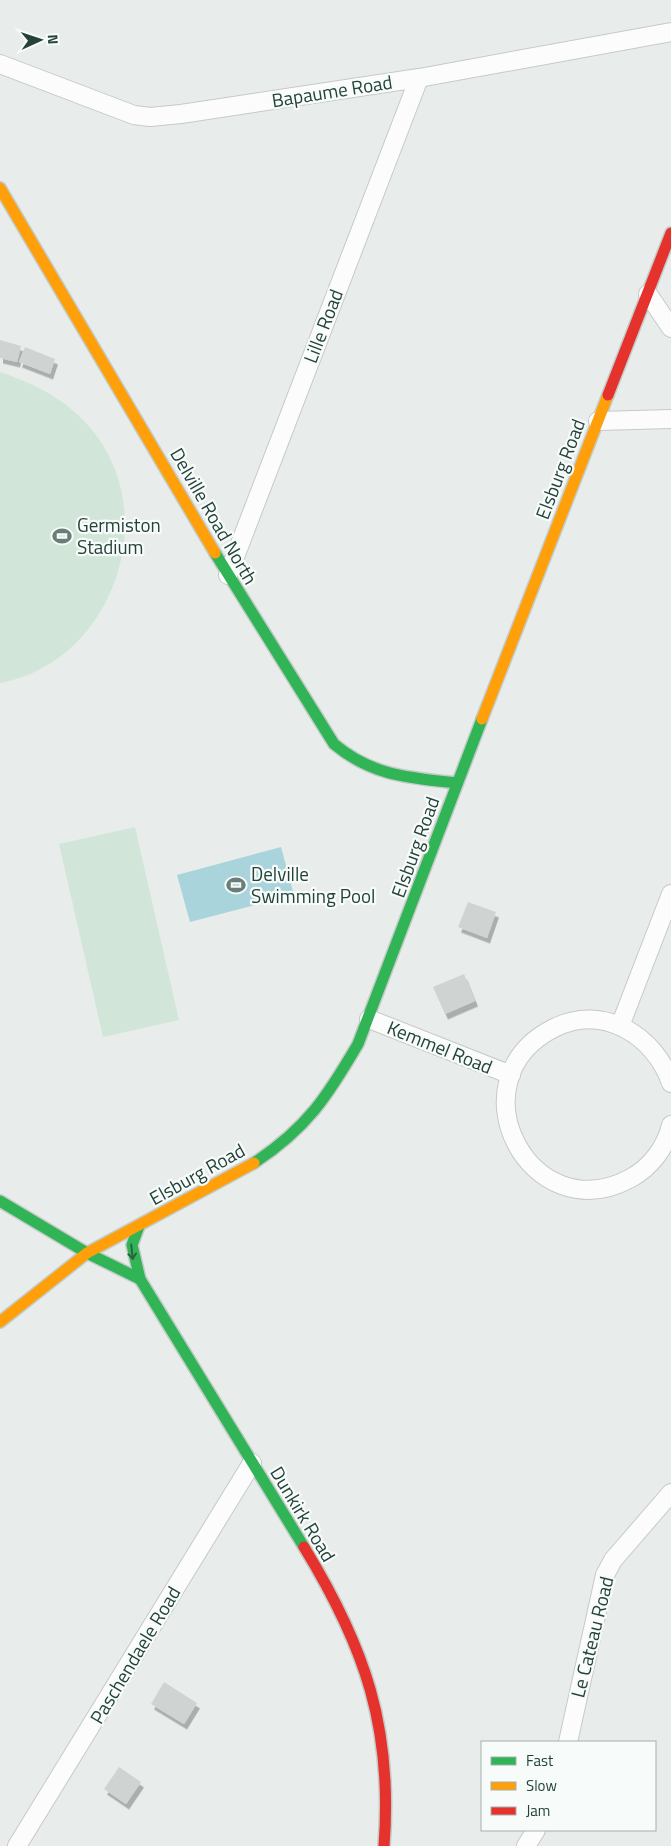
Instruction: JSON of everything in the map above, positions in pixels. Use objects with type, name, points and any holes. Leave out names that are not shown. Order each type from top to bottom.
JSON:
[{"type":"main road","name":"Delville Road North","points":[[0,188],[228,575],[325,732],[356,763],[382,773],[457,783]]},
{"type":"main road","name":"Elsburg Road","points":[[0,1322],[87,1253],[241,1172],[299,1129],[331,1090],[358,1044],[369,1019],[457,783],[671,233]]},
{"type":"main road","points":[[0,1201],[87,1253],[140,1279]]},
{"type":"main road","name":"Dunkirk Road","points":[[139,1226],[134,1234],[131,1250],[140,1279],[333,1598],[365,1666],[382,1741],[387,1788],[384,1846]]},
{"type":"street","name":"Bapaume Road","points":[[0,64],[134,115],[150,117],[182,114],[419,78],[671,32]]},
{"type":"street","name":"Lille Road","points":[[228,575],[419,78]]},
{"type":"street","points":[[648,294],[671,328]]},
{"type":"street","points":[[598,421],[671,420]]},
{"type":"street","points":[[620,1026],[671,894]]},
{"type":"street","name":"Kemmel Road","points":[[369,1019],[511,1075]]},
{"type":"street","points":[[671,1083],[666,1068],[652,1048],[634,1033],[620,1026],[589,1020],[559,1026],[533,1042],[522,1054],[511,1075],[505,1103],[507,1122],[512,1139],[534,1169],[550,1179],[567,1186],[585,1189],[603,1188],[621,1183],[637,1175],[652,1162],[662,1148],[671,1129]]},
{"type":"street","name":"Paschendaele Road","points":[[18,1846],[252,1463]]},
{"type":"street","name":"Le Cateau Road","points":[[568,1741],[606,1574],[612,1560],[671,1493]]},
{"type":"street","points":[[526,1846],[535,1831]]},
{"type":"green space","name":"Germiston Stadium","points":[[0,372],[45,391],[65,404],[84,421],[109,456],[122,495],[124,536],[117,576],[99,613],[74,645],[40,669],[0,683]]},
{"type":"green space","points":[[135,827],[179,1020],[103,1037],[59,844]]},
{"type":"water","name":"Delville Swimming Pool","points":[[281,847],[294,895],[190,922],[177,875]]},
{"type":"building","points":[[0,340],[21,346],[17,362],[0,358]]},
{"type":"building","points":[[25,347],[55,359],[50,374],[19,362]]},
{"type":"building","points":[[468,902],[496,912],[487,938],[458,927]]},
{"type":"building","points":[[464,974],[475,1001],[445,1014],[433,987]]},
{"type":"building","points":[[164,1682],[197,1703],[184,1724],[151,1704]]},
{"type":"building","points":[[119,1767],[141,1782],[126,1804],[104,1789]]},
{"type":"traffic: fast","points":[[215,553],[334,744],[348,755],[363,763],[392,774],[457,783]]},
{"type":"traffic: fast","points":[[254,1163],[302,1124],[325,1096],[358,1044],[482,719]]},
{"type":"traffic: fast","points":[[0,1201],[87,1253],[140,1279]]},
{"type":"traffic: fast","points":[[139,1226],[132,1245],[140,1279],[304,1547]]},
{"type":"traffic: slow","points":[[0,188],[215,553]]},
{"type":"traffic: slow","points":[[482,719],[608,395]]},
{"type":"traffic: slow","points":[[0,1322],[87,1253],[254,1163]]},
{"type":"traffic: jam","points":[[608,395],[671,233]]},
{"type":"traffic: jam","points":[[304,1547],[344,1619],[370,1690],[379,1726],[384,1764],[386,1803],[384,1846]]},
{"type":"place","name":"Germiston Stadium","points":[[62,536]]},
{"type":"place","name":"Delville Swimming Pool","points":[[236,885]]}]
